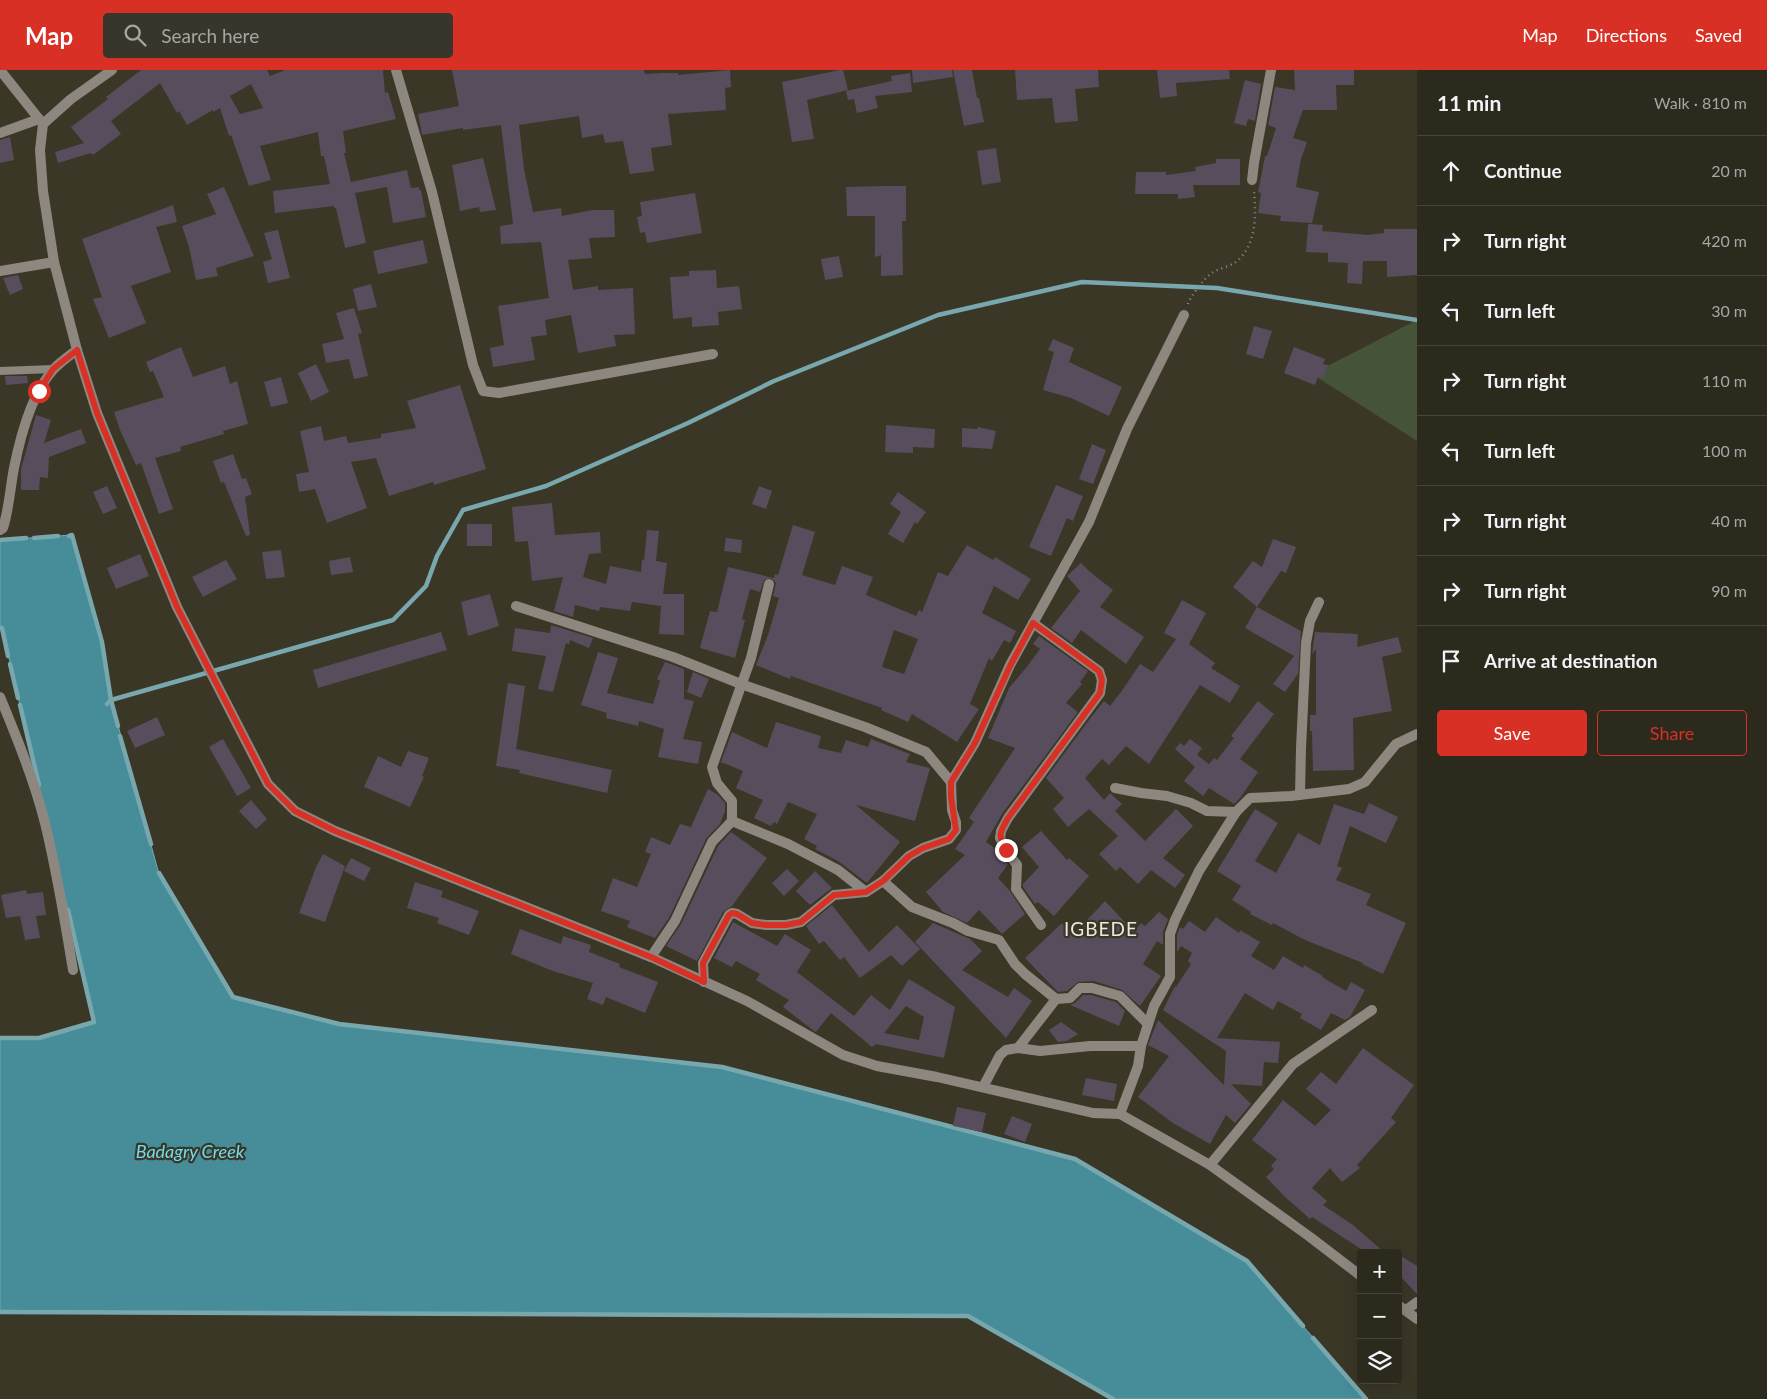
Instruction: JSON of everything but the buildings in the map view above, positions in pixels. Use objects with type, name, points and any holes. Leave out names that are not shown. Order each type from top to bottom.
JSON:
[{"type":"street","points":[[0,70],[41,122],[40,150],[43,191],[54,262],[77,350],[97,413],[177,607],[268,784],[295,811],[335,831],[651,957],[747,1001],[843,1055],[876,1066],[983,1087],[1093,1113],[1120,1114],[1210,1165],[1357,1273]]},
{"type":"street","points":[[0,133],[41,122],[112,70]]},
{"type":"street","points":[[396,70],[432,192],[473,365],[483,391],[499,394],[713,354]]},
{"type":"street","points":[[1252,180],[1271,70]]},
{"type":"street","points":[[0,271],[54,262]]},
{"type":"street","points":[[704,982],[703,963],[729,915],[732,913],[752,923],[766,925],[786,925],[801,922],[834,895],[866,892],[883,881],[909,856],[923,848],[949,839],[956,830],[951,782],[975,743],[1010,666],[1090,522],[1127,429],[1184,314]]},
{"type":"street","points":[[0,530],[3,528],[7,514],[14,468],[26,425],[39,391],[53,369],[77,350]]},
{"type":"street","points":[[651,957],[675,921],[712,842],[732,821],[732,801],[717,783],[712,767],[751,658],[768,584]]},
{"type":"street","points":[[1300,795],[1306,642],[1310,621],[1319,602]]},
{"type":"street","points":[[516,606],[673,657],[741,684],[865,727],[926,752],[951,782]]},
{"type":"street","points":[[1033,623],[1099,671],[1102,680],[1100,693],[1008,818],[1001,831],[1000,838],[1017,865],[1016,889],[1041,925]]},
{"type":"street","points":[[0,697],[12,724],[45,821],[59,883],[73,970]]},
{"type":"street","points":[[1120,1114],[1138,1066],[1141,1046],[1154,1006],[1170,977],[1170,934],[1175,920],[1199,871],[1236,812],[1250,798],[1300,795],[1349,789],[1365,782],[1396,744],[1417,734]]},
{"type":"street","points":[[1115,788],[1168,796],[1191,803],[1207,811],[1236,812]]},
{"type":"street","points":[[732,821],[788,844],[838,870],[866,892]]},
{"type":"street","points":[[883,881],[912,907],[968,931],[999,940],[1015,964],[1056,999],[1070,998],[1080,988],[1092,988],[1120,996],[1148,1024]]},
{"type":"street","points":[[1018,1048],[1056,999]]},
{"type":"street","points":[[1210,1165],[1293,1064],[1372,1010]]},
{"type":"street","points":[[983,1087],[1000,1055],[1006,1050],[1018,1048],[1040,1051],[1090,1046],[1141,1046]]},
{"type":"street","points":[[1402,1308],[1417,1302]]},
{"type":"street","points":[[1402,1308],[1417,1319]]},
{"type":"lane","points":[[0,371],[53,369]]},
{"type":"path","points":[[1184,314],[1189,300],[1210,273],[1236,262],[1249,246],[1254,230],[1255,205],[1252,180]]},
{"type":"green space","points":[[1417,320],[1417,441],[1312,374]]},
{"type":"water","name":"Badagry Creek","points":[[72,535],[102,642],[111,700],[159,874],[233,997],[339,1024],[722,1067],[1075,1159],[1247,1261],[1366,1399],[1113,1399],[968,1316],[0,1312],[0,1038],[39,1038],[94,1021],[2,628],[0,628],[0,540]]},
{"type":"waterway","points":[[107,704],[111,700],[393,620],[426,586],[437,556],[463,510],[546,486],[688,423],[774,381],[938,315],[1082,282],[1217,288],[1417,320]]},
{"type":"waterway","points":[[69,536],[72,535],[102,642],[111,700],[118,726]]},
{"type":"waterway","points":[[34,538],[58,536]]},
{"type":"waterway","points":[[0,540],[26,538]]},
{"type":"waterway","points":[[0,628],[2,628],[8,656]]},
{"type":"waterway","points":[[10,664],[18,698]]},
{"type":"waterway","points":[[20,705],[39,785]]},
{"type":"waterway","points":[[120,736],[151,844]]},
{"type":"waterway","points":[[159,873],[233,997],[339,1024],[722,1067],[1075,1159],[1247,1261],[1303,1326]]},
{"type":"waterway","points":[[0,1038],[39,1038],[94,1022],[68,910]]},
{"type":"waterway","points":[[0,1312],[968,1316],[1113,1399]]},
{"type":"waterway","points":[[1313,1338],[1366,1399]]},
{"type":"district","name":"IGBEDE","points":[[1101,929]]},
{"type":"route","points":[[39,391],[53,369],[77,350],[97,413],[177,607],[268,784],[295,811],[335,831],[651,957],[704,982],[703,963],[729,915],[732,913],[752,923],[766,925],[786,925],[801,922],[834,895],[866,892],[883,881],[909,856],[923,848],[949,839],[956,830],[956,822],[952,810],[951,782],[975,743],[1010,666],[1033,623],[1099,671],[1102,680],[1100,693],[1008,818],[1001,831],[1000,838],[1006,850]]}]
